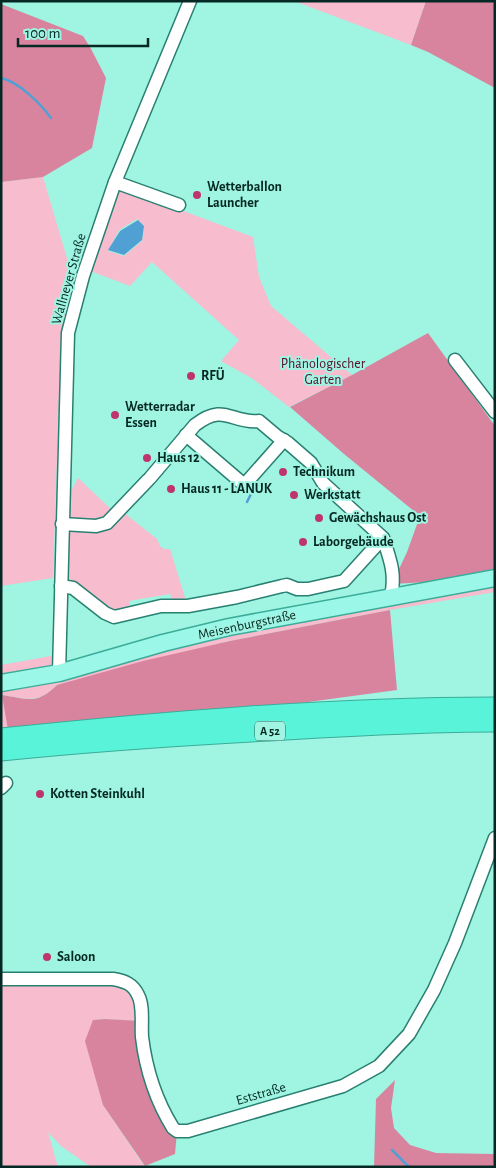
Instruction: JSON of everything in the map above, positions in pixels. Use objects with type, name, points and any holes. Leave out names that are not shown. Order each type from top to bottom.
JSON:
[{"type":"highway","name":"A 52","points":[[1,738],[102,727],[238,717],[495,707]]},
{"type":"highway","name":"A 52","points":[[1,751],[229,733],[357,726],[495,722]]},
{"type":"main road","name":"Meisenburgstraße","points":[[1,683],[59,673],[164,643],[230,627],[495,578]]},
{"type":"street","name":"Wallneyer Straße","points":[[59,673],[68,333],[83,276],[115,182],[190,1]]},
{"type":"street","points":[[115,182],[179,205]]},
{"type":"street","points":[[456,360],[495,412]]},
{"type":"street","points":[[62,524],[96,526],[107,523],[202,419],[217,414],[233,416],[249,422],[260,421],[311,463],[323,483],[383,538],[390,557],[395,581],[392,596]]},
{"type":"street","points":[[186,435],[242,483],[246,483],[284,440]]},
{"type":"street","points":[[61,586],[73,588],[105,613],[114,616],[161,606],[188,606],[287,585],[297,589],[308,589],[344,581],[383,538]]},
{"type":"street","name":"Eststraße","points":[[1,979],[114,979],[134,986],[140,997],[146,1062],[153,1089],[173,1128],[177,1131],[188,1131],[343,1086],[379,1066],[409,1034],[434,990],[455,943],[495,838]]},
{"type":"green space","points":[[294,1],[426,1],[411,45]]},
{"type":"green space","points":[[43,177],[72,275],[59,395],[53,578],[1,586],[1,182]]},
{"type":"green space","name":"Phänologischer Garten","points":[[121,181],[178,209],[253,237],[259,277],[271,306],[352,375],[289,407],[253,379],[221,361],[239,340],[152,262],[130,286],[90,271],[110,209],[117,211],[111,208]],"holes":[[[137,219],[144,226],[142,241],[124,256],[108,251],[119,230]]]},
{"type":"green space","points":[[78,478],[113,511],[123,512],[157,539],[160,546],[164,549],[170,549],[186,601],[173,600],[170,594],[129,601],[130,608],[116,611],[109,610],[66,576],[65,503]]},
{"type":"green space","points":[[495,579],[495,592],[230,641],[57,685],[38,698],[26,699],[3,695],[8,730],[1,731],[1,665],[51,656],[55,657],[58,674],[116,659]]},
{"type":"green space","points":[[1,979],[69,980],[134,987],[141,1021],[93,1020],[103,1105],[145,1167],[91,1167],[61,1146],[48,1132],[58,1167],[1,1167]]},
{"type":"shaded area","points":[[426,1],[495,1],[495,88],[428,52],[411,45]]},
{"type":"shaded area","points":[[1,4],[83,36],[106,78],[92,148],[43,177],[1,182]]},
{"type":"shaded area","points":[[428,333],[495,426],[495,577],[392,584],[407,552],[420,516],[290,407]]},
{"type":"shaded area","points":[[390,610],[397,690],[301,703],[8,730],[2,695],[26,699],[38,698],[44,696],[57,685],[143,661],[230,641]]},
{"type":"shaded area","points":[[93,1020],[141,1021],[146,1062],[177,1131],[175,1154],[145,1166],[103,1105],[85,1041]]},
{"type":"shaded area","points":[[395,1080],[391,1108],[394,1128],[410,1145],[436,1153],[495,1154],[495,1167],[374,1167],[376,1099]]},
{"type":"water","points":[[138,220],[144,226],[142,240],[124,255],[108,250],[120,231]]},
{"type":"waterway","points":[[1,78],[8,80],[29,94],[51,118]]},
{"type":"waterway","points":[[241,488],[251,494],[247,502]]},
{"type":"waterway","points":[[392,1150],[409,1167]]},
{"type":"place","name":"Wetterballon Launcher","points":[[197,195]]},
{"type":"place","name":"RFÜ","points":[[191,376]]},
{"type":"place","name":"Wetterradar Essen","points":[[115,415]]},
{"type":"place","name":"Haus 12","points":[[147,458]]},
{"type":"place","name":"Technikum","points":[[283,472]]},
{"type":"place","name":"Haus 11 - LANUK","points":[[171,489]]},
{"type":"place","name":"Werkstatt","points":[[294,495]]},
{"type":"place","name":"Gewächshaus Ost","points":[[319,518]]},
{"type":"place","name":"Laborgebäude","points":[[303,542]]},
{"type":"place","name":"Kotten Steinkuhl","points":[[40,794]]},
{"type":"place","name":"Saloon","points":[[47,957]]}]
